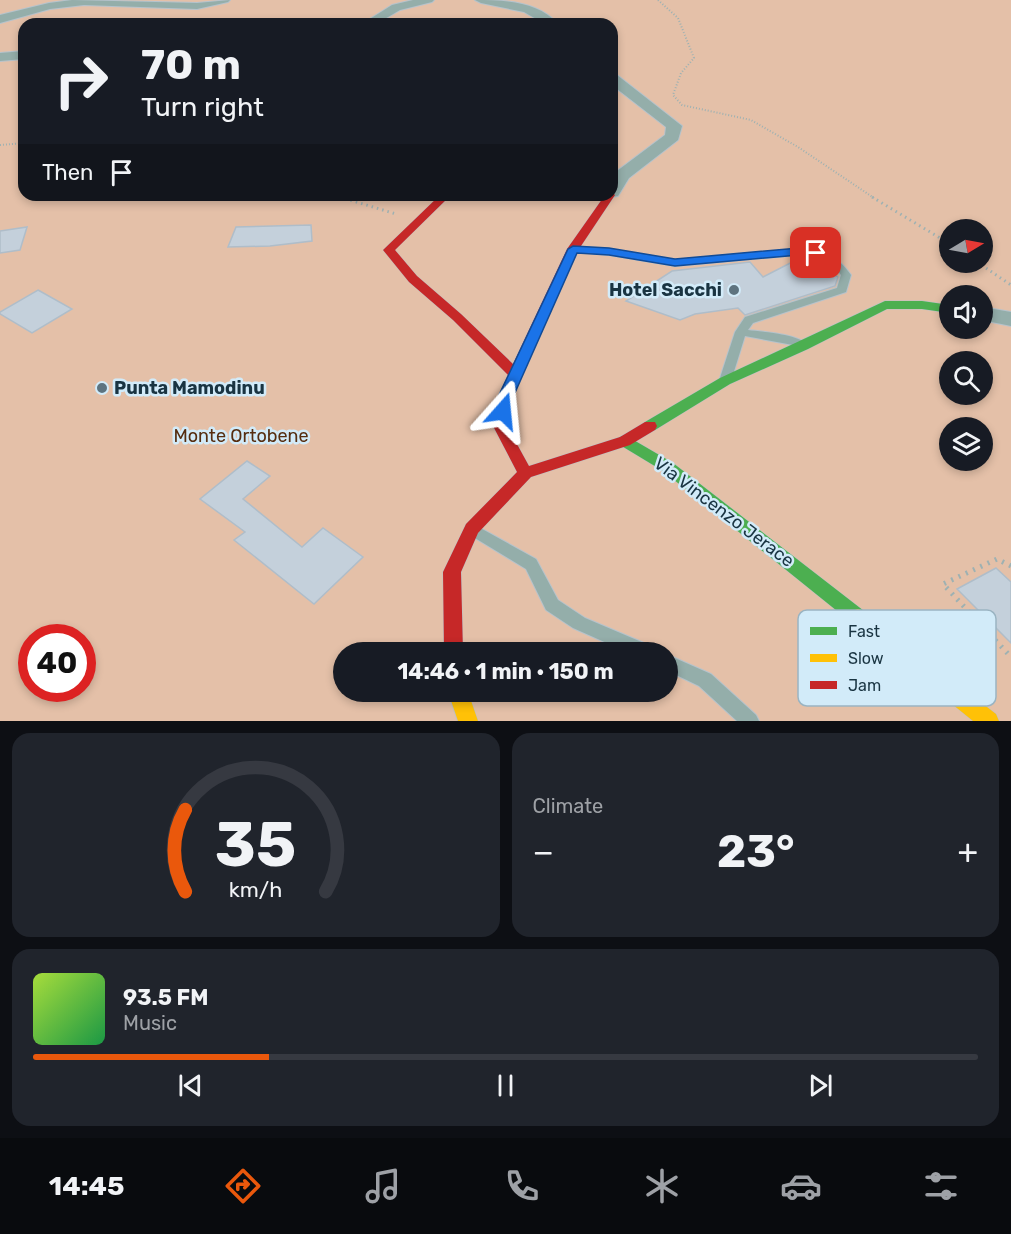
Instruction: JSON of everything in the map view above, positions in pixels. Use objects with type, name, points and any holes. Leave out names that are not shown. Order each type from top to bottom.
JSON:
[{"type":"street","points":[[0,19],[49,6],[84,2],[197,6],[224,0]]},
{"type":"street","points":[[378,18],[396,8],[428,0]]},
{"type":"street","points":[[481,0],[516,6],[546,18]]},
{"type":"street","points":[[0,57],[18,56]]},
{"type":"street","points":[[618,83],[674,126],[673,137],[623,176],[618,184]]},
{"type":"street","points":[[439,201],[389,250],[413,279],[457,317],[516,375]]},
{"type":"street","points":[[525,472],[515,458],[500,426],[506,395],[573,249],[606,201]]},
{"type":"street","points":[[452,642],[452,572],[472,529],[525,472],[625,441],[725,381],[803,346],[885,305],[939,307]]},
{"type":"street","points":[[993,316],[1011,319]]},
{"type":"street","name":"Via Vincenzo Jerace","points":[[625,441],[668,466],[849,610]]},
{"type":"street","points":[[461,702],[468,721]]},
{"type":"street","name":"Via Vincenzo Jerace","points":[[970,706],[989,721]]},
{"type":"lane","points":[[573,249],[609,252],[675,263],[799,252],[816,253],[837,261],[846,275],[842,290],[749,320],[741,332],[725,381]]},
{"type":"lane","points":[[741,332],[796,342],[803,346]]},
{"type":"lane","points":[[472,529],[531,564],[552,604],[579,623],[622,642]]},
{"type":"lane","points":[[678,668],[705,680],[750,721]]},
{"type":"path","points":[[658,0],[670,6],[681,19],[694,58],[681,73],[673,95],[682,105],[751,120],[798,147],[880,202],[939,237]]},
{"type":"path","points":[[0,145],[18,144]]},
{"type":"path","points":[[353,201],[376,210],[399,215],[423,216]]},
{"type":"path","points":[[993,273],[1011,285]]},
{"type":"path","points":[[967,610],[943,584],[997,559],[1011,566]]},
{"type":"path","points":[[996,641],[1011,657]]},
{"type":"green space","name":"Monte Ortobene","points":[[0,0],[1011,0],[1011,721],[0,721]]},
{"type":"building","points":[[311,225],[312,241],[270,246],[228,247],[236,227]]},
{"type":"building","points":[[27,227],[20,250],[0,253],[0,231]]},
{"type":"building","name":"Hotel Sacchi","points":[[802,257],[838,277],[835,286],[745,315],[738,308],[695,314],[680,320],[626,301],[672,271],[750,262],[763,277]]},
{"type":"building","points":[[38,290],[72,309],[32,333],[0,314],[0,312]]},
{"type":"building","points":[[247,461],[270,476],[243,499],[302,547],[323,528],[363,557],[314,604],[234,540],[245,532],[200,499]]},
{"type":"building","points":[[996,568],[1011,582],[1011,643],[996,628],[996,610],[978,610],[957,589]]},
{"type":"traffic: fast","points":[[650,426],[725,381],[803,346],[885,305],[939,307]]},
{"type":"traffic: fast","points":[[625,441],[668,467],[849,610]]},
{"type":"traffic: slow","points":[[461,702],[468,721]]},
{"type":"traffic: slow","points":[[970,706],[989,721]]},
{"type":"traffic: jam","points":[[440,201],[389,250],[413,279],[457,317],[516,375]]},
{"type":"traffic: jam","points":[[525,473],[500,426],[506,395],[573,249],[606,201]]},
{"type":"traffic: jam","points":[[453,642],[452,572],[472,529],[525,473],[625,441],[650,426]]},
{"type":"place","name":"Hotel Sacchi","points":[[734,290]]},
{"type":"place","name":"Punta Mamodinu","points":[[102,388]]},
{"type":"route","points":[[503,411],[506,395],[573,249],[609,252],[675,263],[799,252],[816,253]]}]
